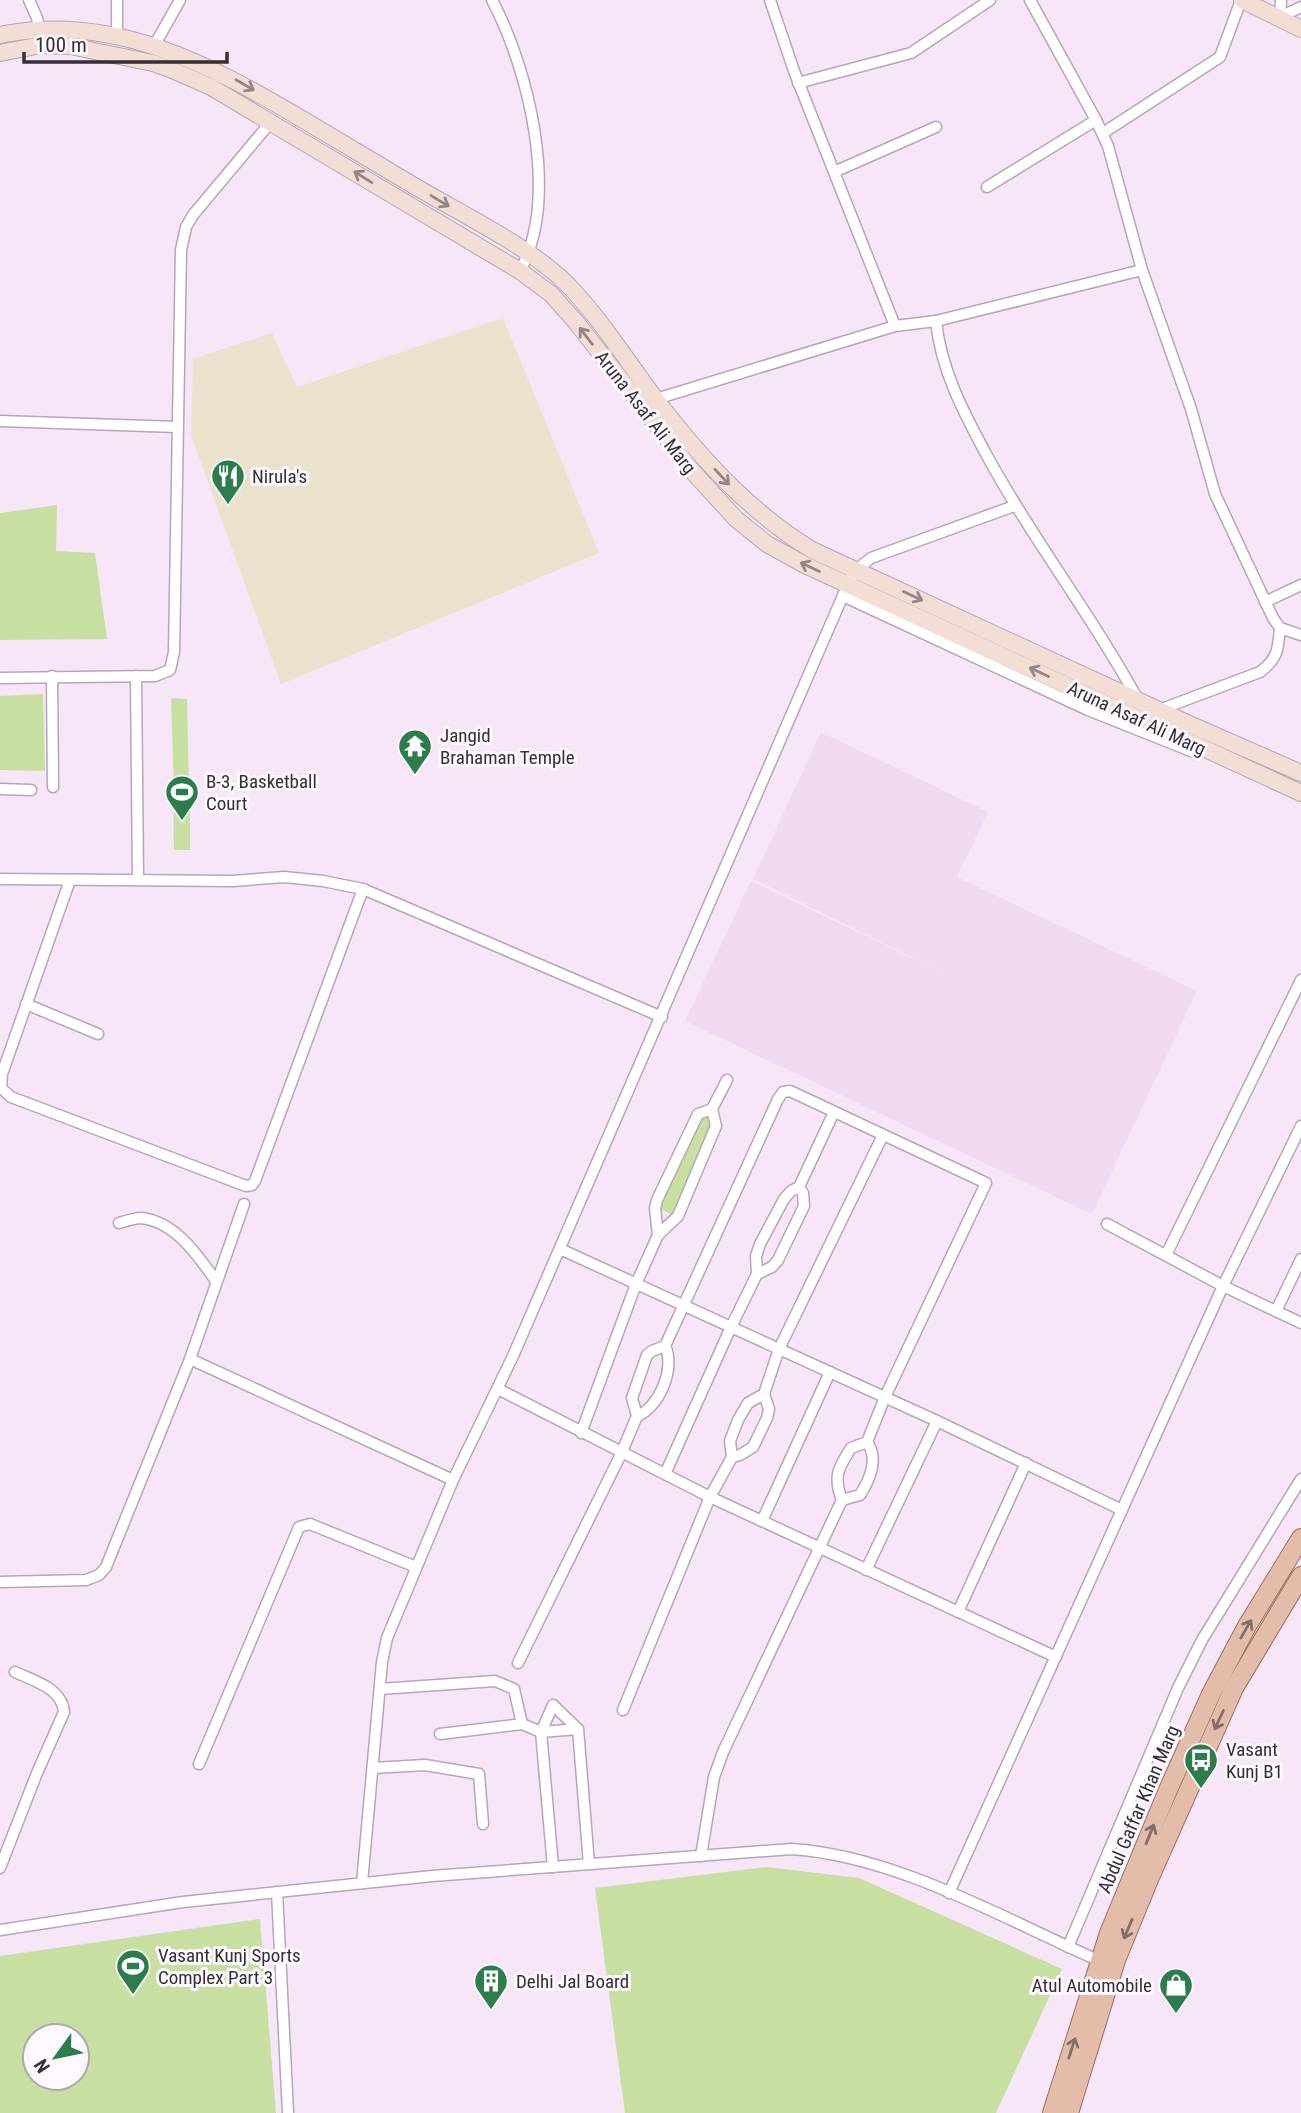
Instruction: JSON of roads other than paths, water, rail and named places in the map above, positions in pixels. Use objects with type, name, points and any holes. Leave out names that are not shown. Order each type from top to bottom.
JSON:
[{"type":"main road","points":[[1241,0],[1301,29]]},
{"type":"main road","name":"Aruna Asaf Ali Marg","points":[[0,35],[40,29],[117,37],[154,46],[196,61],[237,81],[529,254],[552,271],[577,295],[656,400],[742,498],[771,523],[812,550],[849,583],[1138,701],[1301,773]]},
{"type":"main road","name":"Aruna Asaf Ali Marg","points":[[0,53],[42,46],[94,50],[153,62],[211,87],[520,271],[551,294],[693,472],[736,519],[767,544],[785,555],[1301,793]]},
{"type":"main road","name":"Abdul Gaffar Khan Marg","points":[[1052,2113],[1100,1961],[1168,1790],[1211,1694],[1247,1626],[1301,1538]]},
{"type":"main road","name":"Abdul Gaffar Khan Marg","points":[[1069,2113],[1116,1960],[1150,1877],[1234,1688],[1301,1576]]},
{"type":"street","points":[[29,0],[40,29],[42,46]]},
{"type":"street","points":[[117,0],[117,37]]},
{"type":"street","points":[[154,46],[180,0]]},
{"type":"street","points":[[492,0],[511,38],[521,68],[536,147],[537,220],[529,254],[520,271]]},
{"type":"street","points":[[770,0],[798,82],[895,327]]},
{"type":"street","points":[[798,82],[911,53],[990,0]]},
{"type":"street","points":[[1030,0],[1103,134],[1118,174],[1142,270],[1191,409],[1215,494],[1265,602],[1280,628],[1279,646],[1273,661],[1260,672],[1158,710]]},
{"type":"street","points":[[1103,134],[1220,57],[1241,0]]},
{"type":"street","points":[[1280,17],[1282,0]]},
{"type":"street","points":[[1280,17],[1301,7]]},
{"type":"street","points":[[986,187],[1096,120]]},
{"type":"street","points":[[0,678],[136,676],[162,674],[170,670],[173,662],[181,250],[186,227],[202,204],[270,123]]},
{"type":"street","points":[[834,173],[936,127]]},
{"type":"street","points":[[656,400],[895,327],[936,321],[1142,270]]},
{"type":"street","points":[[936,321],[942,359],[957,398],[1014,506],[1138,701]]},
{"type":"street","points":[[0,421],[177,427]]},
{"type":"street","points":[[362,1883],[387,1638],[453,1480],[498,1390],[849,583],[871,558],[1014,506]]},
{"type":"street","points":[[849,583],[1088,710],[1224,764],[1301,800]]},
{"type":"street","points":[[1265,602],[1301,585]]},
{"type":"street","points":[[1280,628],[1301,635]]},
{"type":"street","points":[[52,676],[53,787]]},
{"type":"street","points":[[136,676],[138,880]]},
{"type":"street","points":[[0,789],[31,790]]},
{"type":"street","points":[[0,879],[233,881],[284,877],[363,889],[662,1017]]},
{"type":"street","points":[[70,880],[2,1074],[1,1088],[10,1097],[249,1186],[255,1181],[363,889]]},
{"type":"street","points":[[1166,1255],[1298,997],[1301,980]]},
{"type":"street","points":[[26,1004],[98,1034]]},
{"type":"street","points":[[581,1433],[636,1284],[659,1235],[678,1216],[716,1126],[712,1109],[727,1080]]},
{"type":"street","points":[[637,1416],[632,1401],[648,1355],[665,1346],[780,1095],[790,1091],[986,1183],[885,1397],[867,1442],[874,1458],[865,1487],[860,1495],[842,1500],[723,1752],[714,1777],[701,1856]]},
{"type":"street","points":[[659,1235],[655,1208],[657,1200],[698,1114],[712,1109]]},
{"type":"street","points":[[665,1474],[757,1275],[756,1256],[760,1244],[784,1199],[799,1186],[834,1112]]},
{"type":"street","points":[[949,1893],[1223,1286],[1301,1126]]},
{"type":"street","points":[[623,1710],[710,1497],[732,1457],[753,1447],[767,1418],[769,1409],[764,1394],[779,1349],[884,1135]]},
{"type":"street","points":[[757,1275],[772,1267],[778,1260],[804,1206],[805,1200],[799,1186]]},
{"type":"street","points":[[0,1582],[86,1580],[99,1575],[106,1567],[190,1359],[244,1204]]},
{"type":"street","points":[[120,1223],[141,1218],[163,1226],[189,1244],[216,1281]]},
{"type":"street","points":[[1107,1224],[1223,1286],[1301,1323]]},
{"type":"street","points":[[560,1249],[937,1421],[1122,1510]]},
{"type":"street","points":[[1276,1311],[1301,1259]]},
{"type":"street","points":[[518,1663],[637,1416],[650,1409],[669,1370],[669,1354],[665,1346]]},
{"type":"street","points":[[190,1359],[453,1480]]},
{"type":"street","points":[[762,1521],[830,1372]]},
{"type":"street","points":[[498,1390],[710,1497],[1056,1657]]},
{"type":"street","points":[[732,1457],[730,1441],[738,1420],[748,1403],[764,1394]]},
{"type":"street","points":[[866,1570],[937,1421]]},
{"type":"street","points":[[842,1500],[836,1485],[840,1468],[851,1448],[867,1442]]},
{"type":"street","points":[[958,1612],[1026,1464]]},
{"type":"street","points":[[1068,1947],[1178,1688],[1202,1640],[1301,1479]]},
{"type":"street","points":[[198,1764],[299,1527],[310,1524],[416,1567]]},
{"type":"street","points":[[0,1868],[64,1712],[63,1704],[53,1690],[15,1672]]},
{"type":"street","points":[[380,1689],[495,1681],[514,1689],[522,1724]]},
{"type":"street","points":[[553,1867],[541,1732],[553,1705],[578,1729],[589,1864]]},
{"type":"street","points":[[440,1734],[522,1724],[541,1732],[578,1729]]},
{"type":"street","points":[[373,1768],[425,1765],[479,1774],[483,1824]]},
{"type":"street","points":[[0,1930],[183,1902],[362,1883],[792,1849],[843,1855],[949,1893],[1100,1961]]},
{"type":"street","points":[[277,1892],[288,2113]]},
{"type":"place","name":"Nirula's","points":[[228,506]]},
{"type":"place","name":"Jangid Brahaman Temple","points":[[415,776]]},
{"type":"place","name":"B-3, Basketball Court","points":[[182,822]]},
{"type":"place","name":"Vasant Kunj B1","points":[[1201,1790]]},
{"type":"place","name":"Vasant Kunj Sports Complex Part 3","points":[[133,1996]]},
{"type":"place","name":"Delhi Jal Board","points":[[491,2011]]},
{"type":"place","name":"Atul Automobile","points":[[1176,2015]]}]
